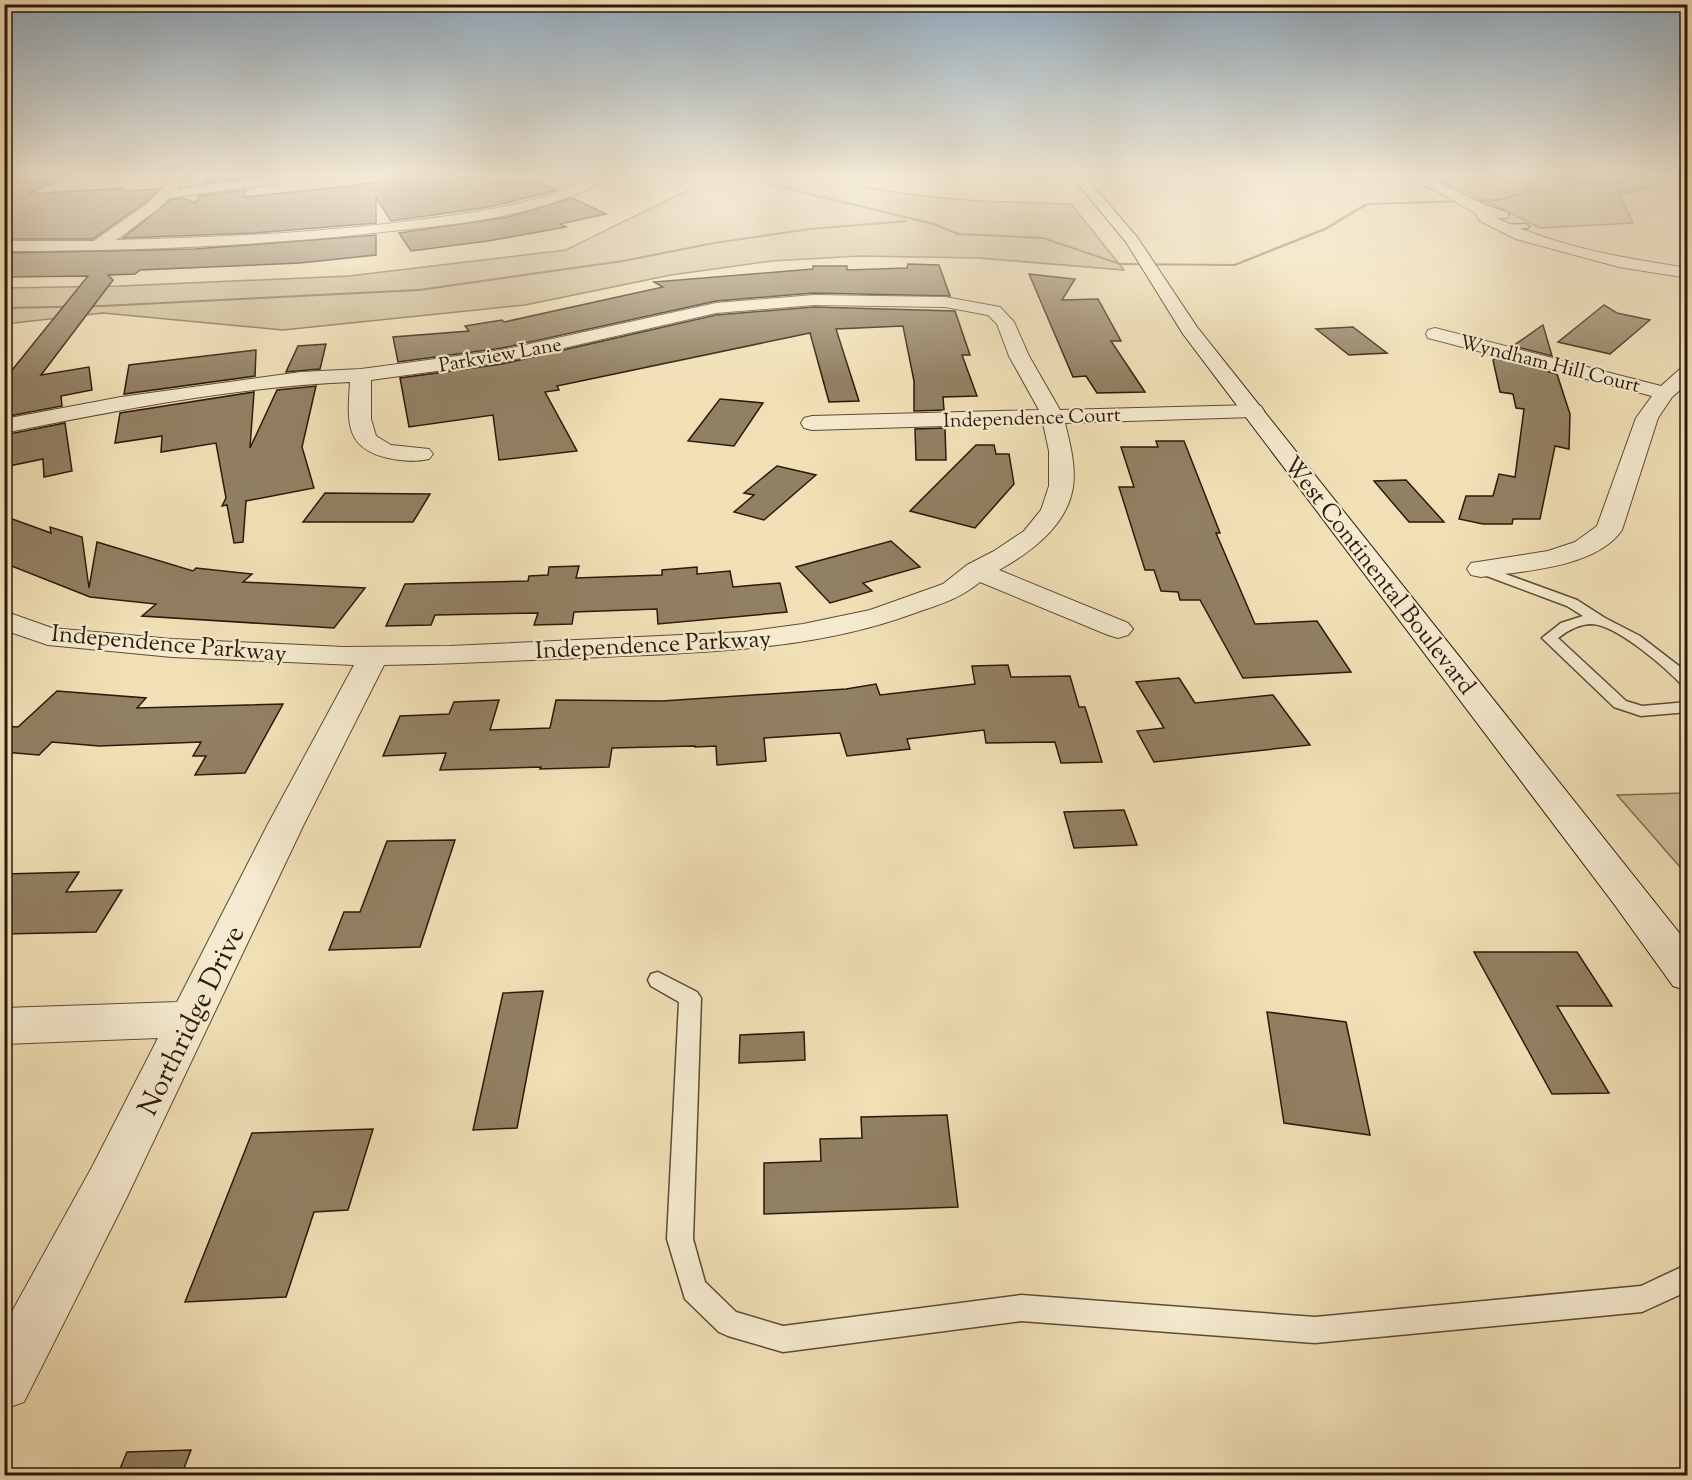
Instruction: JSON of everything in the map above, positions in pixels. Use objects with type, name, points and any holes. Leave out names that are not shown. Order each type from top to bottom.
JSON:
[{"type":"street","points":[[96,246],[102,242]]},
{"type":"street","points":[[4,246],[96,246],[181,242]]},
{"type":"street","name":"West Continental Boulevard","points":[[1133,242],[1190,330],[1628,894],[1688,975]]},
{"type":"street","points":[[1545,242],[1618,262],[1688,273]]},
{"type":"street","name":"Parkview Lane","points":[[4,426],[132,402],[301,378],[361,375],[502,356],[716,308],[746,304],[814,300],[899,300],[945,303],[994,311]]},
{"type":"street","name":"Independence Parkway","points":[[4,620],[48,636],[172,648],[373,657],[744,641],[804,633],[878,616],[921,603],[953,590],[977,571],[1003,557],[1033,536],[1053,511],[1061,486],[1060,451],[1053,417],[1019,356],[1005,322],[994,311]]},
{"type":"street","name":"Wyndham Hill Court","points":[[1435,334],[1665,393]]},
{"type":"street","points":[[1481,569],[1552,558],[1584,548],[1609,530],[1647,418],[1665,393],[1688,372]]},
{"type":"street","points":[[361,375],[360,428],[367,440],[372,446],[384,451],[421,454]]},
{"type":"street","name":"Independence Court","points":[[812,423],[1253,411]]},
{"type":"street","points":[[977,571],[1118,629]]},
{"type":"street","name":"Northridge Drive","points":[[4,1382],[109,1183],[286,824],[373,657]]},
{"type":"street","points":[[4,1026],[191,1019]]},
{"type":"lane","points":[[1481,569],[1572,603],[1650,650],[1688,683]]},
{"type":"lane","points":[[1599,620],[1574,623],[1555,632],[1549,638],[1620,704],[1641,711],[1688,707]]},
{"type":"lane","points":[[658,980],[690,998],[680,1239],[694,1290],[728,1323],[783,1339],[1021,1308],[1315,1330],[1642,1299],[1688,1277]]},
{"type":"shaded area","points":[[582,242],[1102,242],[1124,270],[978,258],[860,256],[772,261],[671,275],[525,305],[283,330],[103,313],[5,324],[4,288],[120,286],[349,276],[566,250]]},
{"type":"shaded area","points":[[1688,793],[1687,875],[1617,795]]},
{"type":"building","points":[[284,242],[376,242],[376,255],[300,263],[140,270],[135,274],[108,275],[113,280],[41,375],[89,367],[92,390],[61,396],[62,406],[4,417],[4,380],[88,276],[4,277],[4,253],[194,249]]},
{"type":"building","points":[[405,242],[480,242],[411,251]]},
{"type":"building","points":[[908,264],[939,265],[950,296],[814,293],[716,301],[502,348],[398,362],[393,337],[469,331],[465,326],[502,320],[504,322],[663,287],[654,282],[813,269],[813,266],[847,266],[847,270],[907,268]]},
{"type":"building","points":[[1029,274],[1075,279],[1062,300],[1098,299],[1121,341],[1111,341],[1145,392],[1097,393],[1086,376],[1073,377]]},
{"type":"building","points":[[1604,305],[1617,313],[1650,320],[1610,354],[1558,342]]},
{"type":"building","points":[[814,307],[955,311],[970,355],[962,355],[977,396],[943,397],[944,410],[914,411],[914,381],[903,326],[836,329],[859,401],[829,402],[810,333],[557,386],[559,390],[545,392],[577,451],[499,460],[493,415],[409,427],[400,378],[502,364],[716,315]]},
{"type":"building","points":[[1543,325],[1552,356],[1513,346]]},
{"type":"building","points":[[1353,327],[1387,353],[1349,355],[1316,329]]},
{"type":"building","points":[[326,344],[320,369],[286,372],[298,346]]},
{"type":"building","points":[[256,350],[255,376],[124,394],[129,365]]},
{"type":"building","points":[[1496,358],[1557,374],[1570,414],[1569,449],[1555,446],[1540,519],[1513,519],[1512,524],[1483,524],[1459,519],[1466,496],[1493,496],[1499,474],[1515,477],[1524,409],[1516,408],[1513,394],[1500,392],[1493,360]]},
{"type":"building","points":[[316,386],[302,447],[314,488],[246,501],[243,542],[234,543],[227,505],[222,506],[226,498],[216,443],[161,452],[162,436],[115,443],[120,413],[254,392],[250,448],[277,390]]},
{"type":"building","points":[[720,399],[763,403],[734,446],[688,441]]},
{"type":"building","points":[[65,423],[72,471],[44,477],[43,459],[4,467],[4,435]]},
{"type":"building","points":[[945,428],[946,460],[916,460],[915,429]]},
{"type":"building","points":[[1156,441],[1184,441],[1220,533],[1216,533],[1255,624],[1317,621],[1351,672],[1243,678],[1200,600],[1180,600],[1178,592],[1161,591],[1154,570],[1145,570],[1119,487],[1134,487],[1121,447],[1158,447]]},
{"type":"building","points":[[976,445],[994,445],[996,454],[1009,454],[1014,484],[975,528],[910,511]]},
{"type":"building","points":[[777,466],[816,475],[764,520],[734,512],[754,495],[744,493]]},
{"type":"building","points":[[1406,480],[1444,522],[1409,522],[1374,481]]},
{"type":"building","points":[[325,493],[430,494],[413,522],[303,522]]},
{"type":"building","points":[[4,516],[51,533],[50,527],[82,537],[89,588],[97,542],[193,571],[196,568],[252,574],[243,582],[365,588],[334,628],[142,616],[156,604],[90,597],[4,563]]},
{"type":"building","points":[[891,541],[920,567],[863,583],[872,591],[830,603],[796,567]]},
{"type":"building","points":[[579,566],[576,578],[662,575],[662,570],[697,567],[697,574],[730,571],[733,587],[780,583],[787,612],[658,624],[657,609],[574,612],[572,624],[534,625],[538,613],[435,615],[431,625],[386,626],[405,584],[528,581],[529,576],[548,575],[549,567]]},
{"type":"building","points":[[1008,665],[1011,677],[1070,676],[1079,707],[1085,707],[1102,762],[1061,763],[1055,742],[986,743],[984,730],[907,739],[910,749],[847,756],[840,733],[764,738],[766,761],[717,765],[716,746],[612,748],[609,767],[440,770],[446,753],[383,756],[400,716],[449,714],[454,702],[499,700],[490,730],[550,728],[556,700],[662,701],[846,689],[876,684],[880,695],[975,684],[972,666]]},
{"type":"building","points":[[1179,678],[1195,703],[1273,695],[1310,745],[1154,762],[1137,731],[1164,728],[1136,682]]},
{"type":"building","points":[[57,691],[146,698],[137,708],[283,704],[245,773],[195,775],[206,756],[193,756],[201,742],[99,746],[52,742],[39,755],[4,752],[4,726],[18,727]]},
{"type":"building","points":[[1124,810],[1137,845],[1074,848],[1064,812]]},
{"type":"building","points":[[455,840],[420,947],[329,950],[344,912],[360,912],[387,841]]},
{"type":"building","points":[[79,872],[66,892],[122,890],[96,932],[4,934],[4,874]]},
{"type":"building","points":[[1474,952],[1577,952],[1612,1006],[1557,1006],[1609,1093],[1552,1094]]},
{"type":"building","points":[[543,991],[517,1128],[473,1130],[503,993]]},
{"type":"building","points":[[1267,1012],[1346,1022],[1370,1135],[1284,1123]]},
{"type":"building","points":[[804,1032],[805,1060],[739,1063],[740,1035]]},
{"type":"building","points":[[947,1115],[958,1207],[764,1214],[764,1163],[821,1161],[820,1139],[862,1138],[861,1117]]},
{"type":"building","points":[[373,1129],[348,1210],[314,1212],[286,1297],[185,1302],[252,1133]]},
{"type":"building","points":[[191,1450],[181,1476],[117,1476],[127,1452]]},
{"type":"waterway","points":[[4,308],[102,306],[419,290],[623,261],[720,242]]},
{"type":"waterway","points":[[1055,242],[1120,264],[1235,265],[1292,242]]}]
